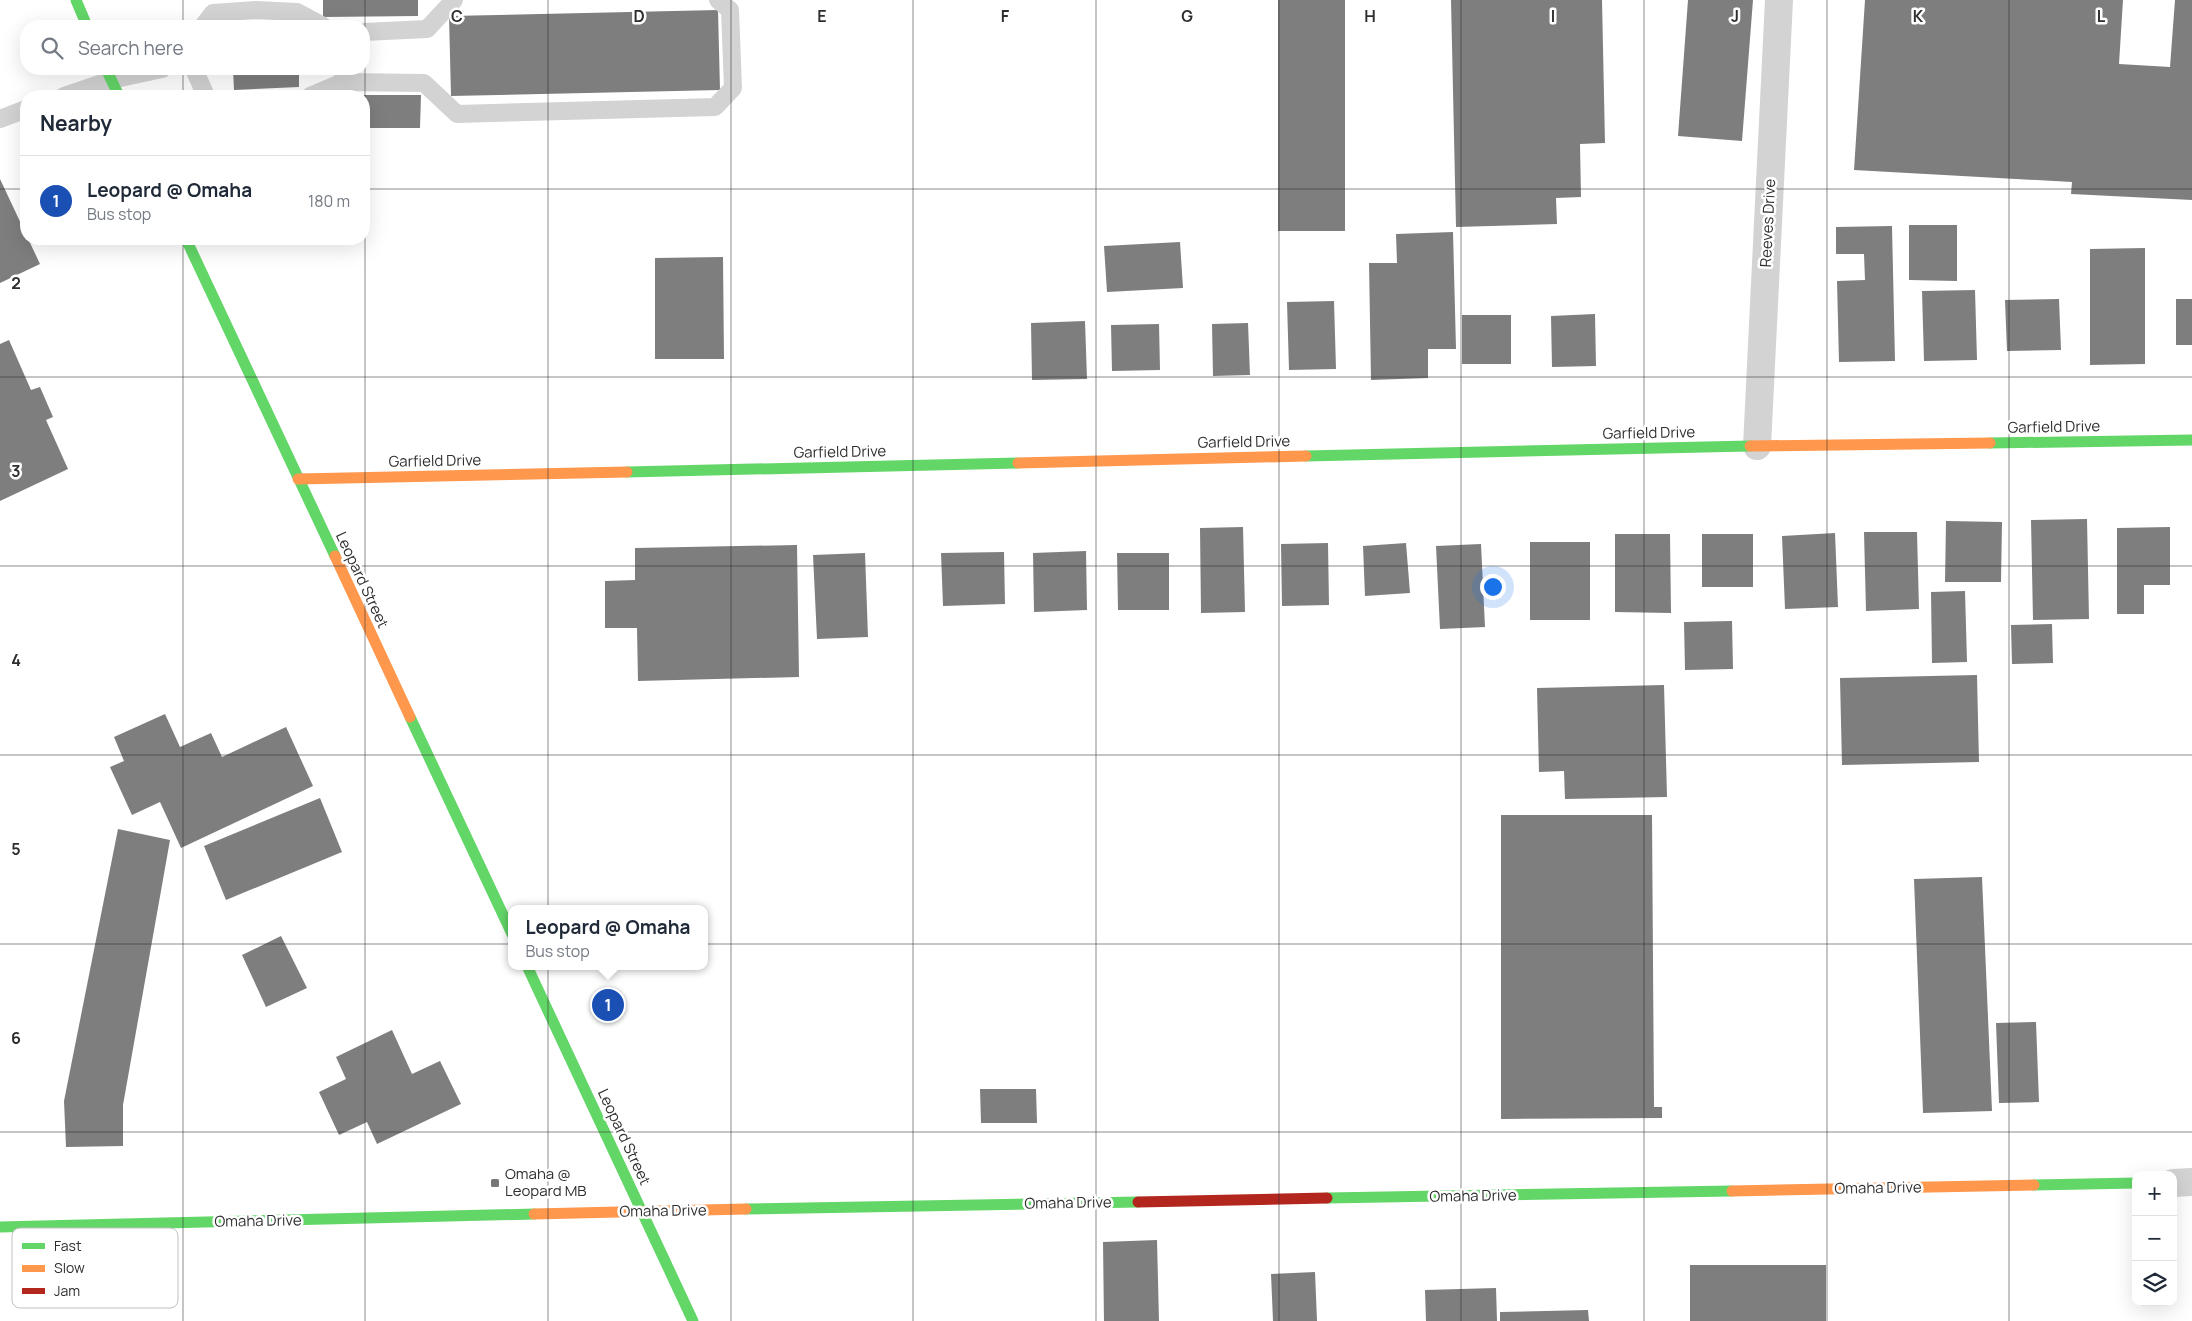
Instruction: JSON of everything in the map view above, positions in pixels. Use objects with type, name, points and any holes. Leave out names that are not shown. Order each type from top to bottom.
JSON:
[{"type":"street","points":[[76,0],[85,20]]},
{"type":"street","name":"Reeves Drive","points":[[1757,446],[1779,0]]},
{"type":"street","points":[[109,75],[116,90]]},
{"type":"street","name":"Leopard Street","points":[[189,245],[508,925]]},
{"type":"street","name":"Garfield Drive","points":[[298,479],[1757,446],[2192,440]]},
{"type":"street","name":"Leopard Street","points":[[529,970],[693,1321]]},
{"type":"street","points":[[2177,1183],[2192,1182]]},
{"type":"street","name":"Omaha Drive","points":[[0,1227],[642,1211],[2132,1183]]},
{"type":"lane","points":[[370,32],[426,29],[454,0]]},
{"type":"lane","points":[[319,90],[343,75],[424,83],[457,114],[715,107],[733,88],[730,10],[718,0]]},
{"type":"lane","points":[[207,20],[213,13],[256,10],[297,12],[312,20]]},
{"type":"lane","points":[[76,90],[107,75]]},
{"type":"lane","points":[[197,75],[203,90]]},
{"type":"lane","points":[[0,119],[20,112]]},
{"type":"building","points":[[323,0],[418,0],[418,16],[323,17]]},
{"type":"building","points":[[1278,0],[1345,0],[1345,231],[1278,231]]},
{"type":"building","points":[[1451,0],[1602,0],[1605,143],[1580,144],[1581,197],[1556,198],[1557,224],[1456,227]]},
{"type":"building","points":[[1688,0],[1753,0],[1742,141],[1678,136]]},
{"type":"building","points":[[1865,0],[2123,0],[2119,64],[2170,67],[2175,0],[2192,0],[2192,200],[2071,194],[2072,182],[1854,170]]},
{"type":"building","points":[[718,10],[720,90],[451,96],[449,16]]},
{"type":"building","points":[[233,75],[299,75],[299,87],[234,90]]},
{"type":"building","points":[[370,95],[421,95],[420,128],[370,128]]},
{"type":"building","points":[[0,179],[20,222],[20,245],[31,245],[40,264],[0,283]]},
{"type":"building","points":[[1909,225],[1957,225],[1957,281],[1909,280]]},
{"type":"building","points":[[1892,226],[1895,361],[1839,362],[1837,281],[1865,280],[1864,254],[1836,254],[1836,227]]},
{"type":"building","points":[[1453,232],[1456,349],[1428,349],[1428,378],[1371,380],[1369,263],[1397,263],[1396,234]]},
{"type":"building","points":[[1180,242],[1183,288],[1107,292],[1104,246]]},
{"type":"building","points":[[2145,248],[2145,364],[2090,365],[2090,249]]},
{"type":"building","points":[[723,257],[724,359],[655,359],[655,258]]},
{"type":"building","points":[[1975,290],[1977,360],[1924,361],[1922,291]]},
{"type":"building","points":[[2059,299],[2061,350],[2007,351],[2005,300]]},
{"type":"building","points":[[2176,299],[2192,299],[2192,345],[2176,345]]},
{"type":"building","points":[[1334,301],[1336,369],[1289,370],[1287,302]]},
{"type":"building","points":[[1595,314],[1596,366],[1552,367],[1551,316]]},
{"type":"building","points":[[1462,315],[1511,315],[1511,364],[1462,364]]},
{"type":"building","points":[[1085,321],[1087,379],[1032,380],[1031,323]]},
{"type":"building","points":[[1248,323],[1250,375],[1213,376],[1212,324]]},
{"type":"building","points":[[1159,324],[1160,370],[1112,371],[1111,325]]},
{"type":"building","points":[[9,340],[31,390],[40,387],[53,417],[46,420],[68,469],[0,501],[0,344]]},
{"type":"building","points":[[2087,519],[2089,619],[2033,620],[2031,520]]},
{"type":"building","points":[[1946,521],[2002,522],[2001,582],[1945,582]]},
{"type":"building","points":[[1243,527],[1245,612],[1201,613],[1200,528]]},
{"type":"building","points":[[2170,527],[2170,585],[2144,585],[2144,614],[2117,614],[2117,528]]},
{"type":"building","points":[[1864,532],[1917,532],[1919,609],[1866,611]]},
{"type":"building","points":[[1835,533],[1838,607],[1785,609],[1782,536]]},
{"type":"building","points":[[1615,534],[1670,534],[1671,613],[1615,612]]},
{"type":"building","points":[[1702,534],[1753,534],[1753,587],[1702,587]]},
{"type":"building","points":[[1530,542],[1590,542],[1590,620],[1530,620]]},
{"type":"building","points":[[1328,543],[1329,605],[1282,606],[1281,544]]},
{"type":"building","points":[[1406,543],[1410,593],[1365,596],[1363,546]]},
{"type":"building","points":[[1481,544],[1485,627],[1440,629],[1436,546]]},
{"type":"building","points":[[797,545],[799,677],[638,681],[637,628],[605,628],[605,581],[635,580],[635,548]]},
{"type":"building","points":[[1086,551],[1087,610],[1034,612],[1033,553]]},
{"type":"building","points":[[1004,552],[1005,604],[943,606],[941,553]]},
{"type":"building","points":[[865,553],[868,637],[817,639],[813,555]]},
{"type":"building","points":[[1117,553],[1169,553],[1169,610],[1118,610]]},
{"type":"building","points":[[1965,591],[1967,662],[1932,663],[1931,592]]},
{"type":"building","points":[[1732,621],[1733,669],[1685,670],[1684,622]]},
{"type":"building","points":[[2052,624],[2053,663],[2012,664],[2011,625]]},
{"type":"building","points":[[1977,675],[1979,762],[1842,765],[1840,678]]},
{"type":"building","points":[[1664,685],[1667,797],[1565,799],[1564,771],[1539,772],[1537,688]]},
{"type":"building","points":[[165,714],[180,747],[211,733],[222,757],[286,727],[313,786],[181,848],[160,802],[132,815],[110,767],[124,761],[114,737]]},
{"type":"building","points":[[320,798],[342,852],[226,900],[204,846]]},
{"type":"building","points":[[1501,815],[1652,815],[1654,1107],[1662,1107],[1662,1118],[1501,1119]]},
{"type":"building","points":[[118,829],[170,840],[123,1105],[123,1146],[66,1147],[64,1101]]},
{"type":"building","points":[[1982,877],[1992,1111],[1923,1113],[1914,879]]},
{"type":"building","points":[[281,936],[307,988],[266,1007],[242,955]]},
{"type":"building","points":[[2036,1022],[2039,1102],[1999,1103],[1996,1023]]},
{"type":"building","points":[[392,1030],[412,1074],[440,1061],[461,1104],[377,1144],[367,1122],[339,1135],[319,1092],[346,1079],[336,1057]]},
{"type":"building","points":[[980,1089],[1036,1089],[1037,1123],[981,1123]]},
{"type":"building","points":[[1157,1240],[1159,1321],[1104,1321],[1103,1242]]},
{"type":"building","points":[[1690,1265],[1826,1265],[1826,1321],[1690,1321]]},
{"type":"building","points":[[1315,1272],[1317,1321],[1273,1321],[1271,1274]]},
{"type":"building","points":[[1496,1288],[1497,1321],[1426,1321],[1425,1290]]},
{"type":"building","points":[[1588,1310],[1589,1321],[1500,1321],[1500,1312]]},
{"type":"traffic: fast","points":[[76,0],[84,20]]},
{"type":"traffic: fast","points":[[109,75],[116,90]]},
{"type":"traffic: fast","points":[[189,245],[335,556]]},
{"type":"traffic: fast","points":[[1990,443],[2192,440]]},
{"type":"traffic: fast","points":[[1306,456],[1750,446]]},
{"type":"traffic: fast","points":[[627,472],[1018,463]]},
{"type":"traffic: fast","points":[[410,717],[508,925]]},
{"type":"traffic: fast","points":[[529,970],[693,1321]]},
{"type":"traffic: fast","points":[[2034,1185],[2132,1183]]},
{"type":"traffic: fast","points":[[1327,1198],[1732,1191]]},
{"type":"traffic: fast","points":[[746,1209],[1138,1202]]},
{"type":"traffic: fast","points":[[0,1227],[534,1214]]},
{"type":"traffic: slow","points":[[1750,446],[1990,443]]},
{"type":"traffic: slow","points":[[1018,463],[1306,456]]},
{"type":"traffic: slow","points":[[298,479],[627,472]]},
{"type":"traffic: slow","points":[[335,556],[410,717]]},
{"type":"traffic: slow","points":[[1732,1191],[2034,1185]]},
{"type":"traffic: slow","points":[[534,1214],[746,1209]]},
{"type":"traffic: jam","points":[[1138,1202],[1327,1198]]},
{"type":"place","name":"Leopard @ Omaha","points":[[608,1005]]},
{"type":"place","name":"Omaha @ Leopard MB","points":[[495,1183]]}]
